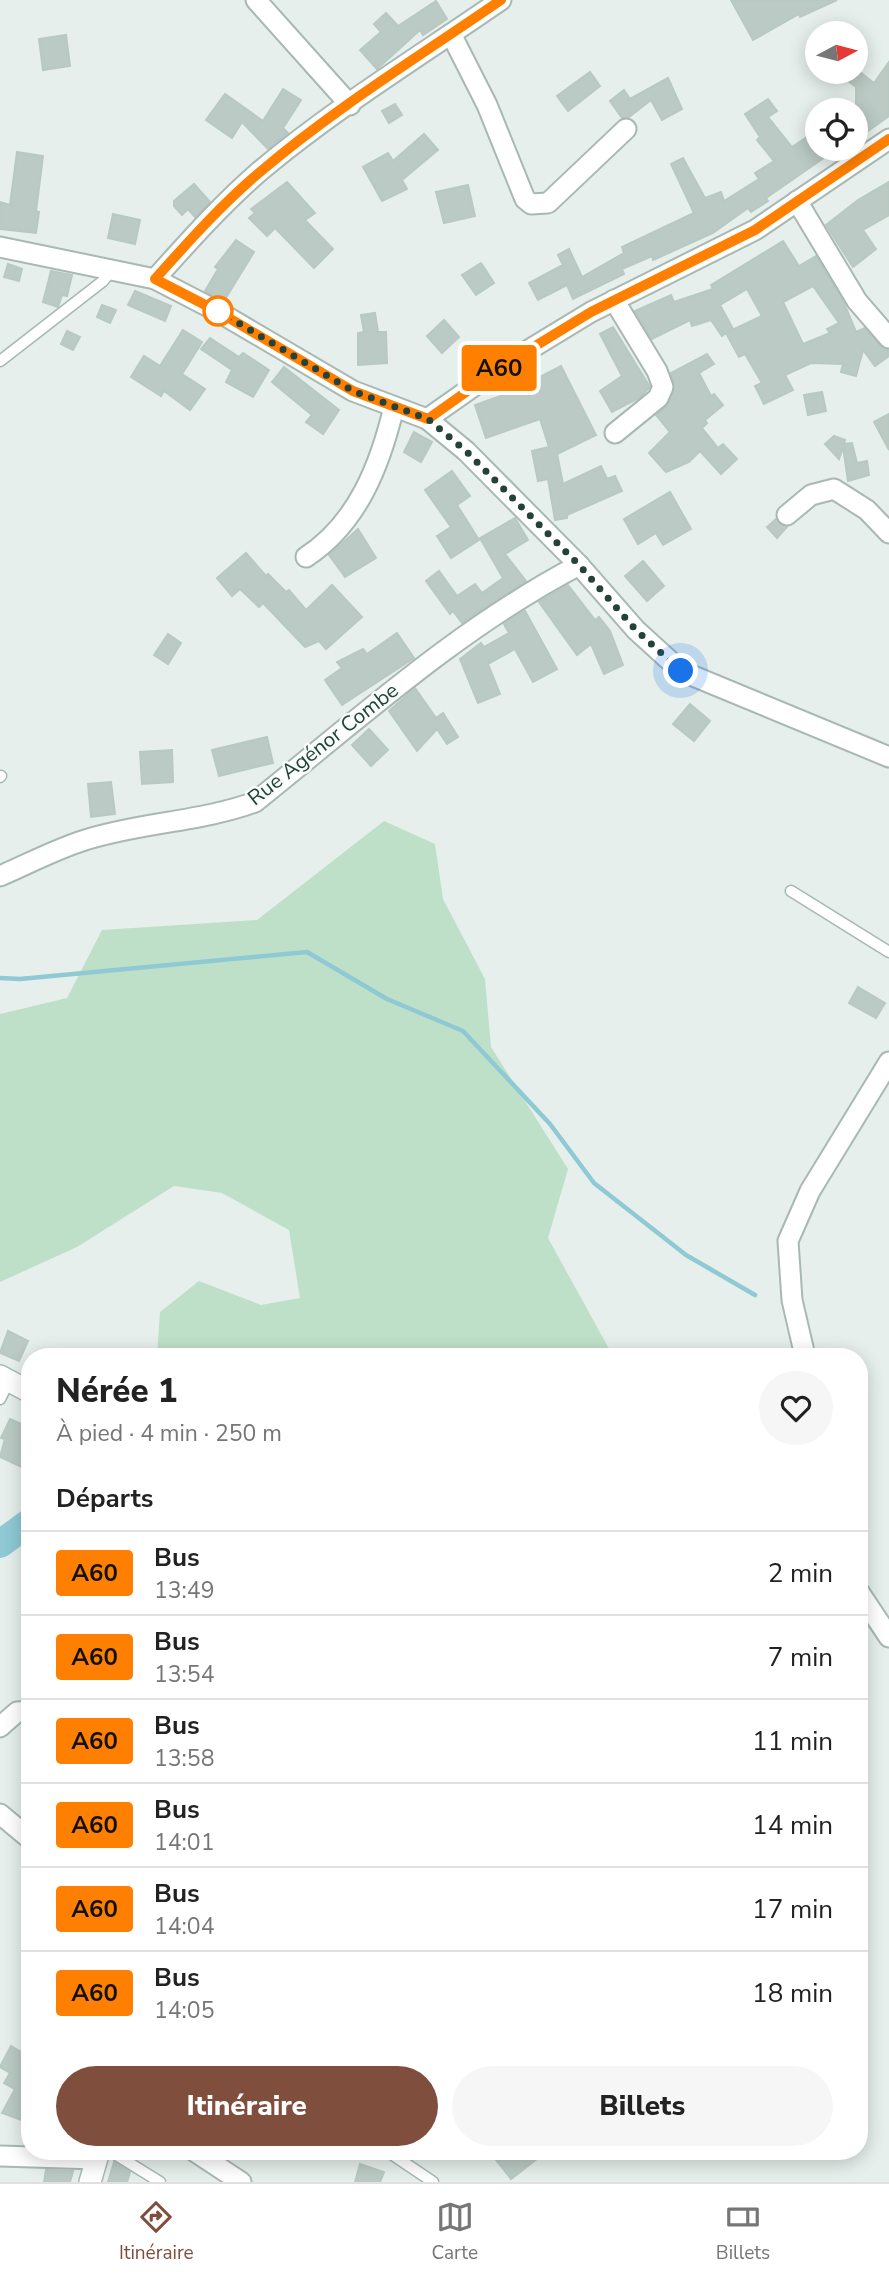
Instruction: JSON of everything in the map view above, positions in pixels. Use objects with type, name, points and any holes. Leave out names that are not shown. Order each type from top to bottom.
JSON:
[{"type":"main road","points":[[3,1385],[21,1390]]},
{"type":"main road","points":[[90,2182],[99,2160]]},
{"type":"street","points":[[256,0],[350,105]]},
{"type":"street","points":[[155,279],[227,201],[262,170],[501,0]]},
{"type":"street","points":[[452,34],[487,105],[525,199],[531,204],[548,203],[626,129]]},
{"type":"street","points":[[428,419],[504,365],[614,300],[755,230],[889,139]]},
{"type":"street","points":[[797,201],[857,301],[889,338]]},
{"type":"street","points":[[0,247],[155,279],[217,311],[353,391],[428,419],[466,451],[579,565],[636,630],[681,671],[889,757]]},
{"type":"street","points":[[614,300],[657,371],[663,387],[649,406],[615,433]]},
{"type":"street","points":[[306,557],[336,533],[358,505],[386,441],[394,407]]},
{"type":"street","points":[[787,515],[811,495],[834,489],[867,510],[889,533]]},
{"type":"street","name":"Rue Agénor Combe","points":[[0,876],[85,840],[179,818],[232,811],[255,802],[432,657],[521,595],[579,565]]},
{"type":"street","points":[[803,1348],[792,1300],[788,1241],[810,1191],[889,1062]]},
{"type":"street","points":[[868,1606],[889,1637]]},
{"type":"street","points":[[0,1727],[21,1712]]},
{"type":"street","points":[[0,1814],[21,1832]]},
{"type":"street","points":[[0,2156],[21,2156]]},
{"type":"street","points":[[208,2160],[241,2182]]},
{"type":"lane","points":[[0,361],[103,281],[112,269]]},
{"type":"lane","points":[[792,891],[889,952]]},
{"type":"lane","points":[[114,2160],[160,2182]]},
{"type":"lane","points":[[400,2160],[433,2182]]},
{"type":"green space","points":[[384,821],[435,844],[443,899],[485,979],[491,1047],[568,1169],[548,1238],[609,1348],[158,1348],[160,1312],[199,1281],[261,1305],[300,1298],[289,1230],[222,1193],[174,1186],[77,1247],[0,1282],[0,1014],[67,998],[102,930],[257,920]]},
{"type":"building","points":[[731,0],[837,0],[800,17],[799,14],[753,40]]},
{"type":"building","points":[[436,1],[447,19],[423,35],[420,30],[377,69],[360,50],[381,32],[374,24],[386,13],[398,26]]},
{"type":"building","points":[[66,35],[70,66],[43,70],[39,39]]},
{"type":"building","points":[[889,62],[889,116],[868,131],[868,98],[856,98],[856,87],[852,84],[868,84],[868,78],[874,83]]},
{"type":"building","points":[[590,72],[600,86],[568,111],[557,96]]},
{"type":"building","points":[[668,78],[682,109],[662,120],[651,100],[629,117],[622,118],[610,101],[624,90],[630,99]]},
{"type":"building","points":[[283,89],[301,100],[283,128],[288,133],[268,149],[242,122],[232,138],[206,120],[225,94],[263,121]]},
{"type":"building","points":[[768,99],[777,111],[768,117],[792,147],[805,138],[805,161],[819,161],[766,198],[768,201],[751,212],[748,208],[713,233],[653,260],[652,256],[622,269],[624,274],[573,299],[567,285],[538,300],[529,283],[563,265],[558,255],[569,249],[582,277],[624,253],[622,247],[694,213],[671,164],[683,158],[705,198],[721,192],[724,201],[759,179],[755,173],[774,161],[757,140],[760,137],[745,114]]},
{"type":"building","points":[[395,104],[402,115],[389,123],[382,111]]},
{"type":"building","points":[[424,134],[438,150],[402,180],[407,189],[382,201],[363,167],[388,153],[393,161]]},
{"type":"building","points":[[17,152],[43,156],[36,233],[0,229],[0,202],[10,205]]},
{"type":"building","points":[[287,182],[315,213],[305,220],[333,249],[314,268],[275,228],[267,236],[249,218],[255,213],[251,209]]},
{"type":"building","points":[[889,182],[889,215],[863,230],[876,249],[853,267],[826,225],[858,200]]},
{"type":"building","points":[[194,184],[210,202],[195,217],[188,209],[182,215],[174,206],[174,201]]},
{"type":"building","points":[[468,185],[475,216],[444,223],[436,192]]},
{"type":"building","points":[[113,214],[140,220],[135,244],[108,238]]},
{"type":"building","points":[[236,240],[254,252],[224,301],[205,291],[218,269],[215,267]]},
{"type":"building","points":[[783,241],[799,266],[816,256],[844,303],[856,332],[865,328],[880,346],[888,350],[889,356],[875,366],[863,350],[856,376],[841,372],[843,364],[811,363],[785,375],[793,390],[764,404],[755,386],[762,383],[745,354],[739,357],[726,333],[722,336],[711,320],[692,326],[690,320],[652,339],[635,311],[671,295],[674,302],[713,289],[711,285]],"holes":[[[813,286],[839,323],[827,329],[830,333],[803,344],[783,302]],[[747,289],[762,316],[728,332],[733,329],[720,305]]]},
{"type":"building","points":[[481,263],[494,283],[476,295],[462,275]]},
{"type":"building","points":[[8,264],[22,269],[19,281],[4,277]]},
{"type":"building","points":[[51,271],[72,275],[67,296],[62,295],[58,307],[43,302]]},
{"type":"building","points":[[135,291],[171,306],[165,321],[128,305]]},
{"type":"building","points":[[102,305],[116,310],[110,323],[97,317]]},
{"type":"building","points":[[375,313],[378,332],[386,332],[387,363],[358,365],[358,333],[364,332],[361,315]]},
{"type":"building","points":[[444,320],[459,337],[442,353],[427,336]]},
{"type":"building","points":[[613,327],[650,387],[639,398],[612,412],[600,391],[622,376],[600,334]]},
{"type":"building","points":[[183,330],[202,342],[182,374],[205,389],[190,410],[164,391],[161,396],[131,377],[144,356],[160,366]]},
{"type":"building","points":[[67,331],[80,337],[73,350],[61,344]]},
{"type":"building","points":[[210,338],[239,357],[243,353],[269,370],[253,397],[226,382],[232,370],[201,349]]},
{"type":"building","points":[[707,354],[714,364],[699,373],[711,396],[714,394],[723,405],[705,420],[707,423],[702,428],[718,448],[723,444],[737,459],[721,474],[700,451],[689,462],[666,472],[649,453],[670,432],[656,415],[666,407],[674,392],[671,373]]},
{"type":"building","points":[[561,366],[596,435],[557,454],[563,484],[601,466],[607,479],[615,476],[622,491],[567,515],[567,518],[555,520],[548,479],[538,481],[532,451],[549,447],[540,419],[486,438],[475,405],[509,393],[505,386],[529,375],[532,381]]},
{"type":"building","points":[[284,367],[339,410],[323,434],[306,422],[312,415],[272,382]]},
{"type":"building","points":[[822,392],[826,411],[808,415],[804,395]]},
{"type":"building","points":[[889,414],[889,450],[874,422]]},
{"type":"building","points":[[414,432],[432,442],[421,462],[404,452]]},
{"type":"building","points":[[834,436],[845,440],[844,444],[852,443],[857,463],[867,461],[869,475],[848,481],[843,447],[839,459],[825,444]]},
{"type":"building","points":[[452,471],[470,496],[457,505],[479,540],[451,558],[437,536],[451,527],[425,490]]},
{"type":"building","points":[[670,492],[691,529],[663,545],[656,533],[638,544],[624,519]]},
{"type":"building","points":[[515,518],[528,540],[505,554],[526,581],[462,623],[453,611],[450,614],[426,581],[439,571],[457,596],[475,584],[482,593],[503,578],[480,538]]},
{"type":"building","points":[[776,519],[787,527],[777,538],[767,527]]},
{"type":"building","points":[[358,529],[376,558],[345,577],[329,555]]},
{"type":"building","points":[[246,553],[266,576],[268,574],[286,592],[289,590],[306,610],[332,585],[362,617],[326,649],[319,641],[305,647],[263,603],[259,607],[240,589],[232,596],[217,578]]},
{"type":"building","points":[[643,561],[664,586],[647,601],[625,576]]},
{"type":"building","points":[[568,585],[595,620],[599,617],[610,631],[623,665],[604,674],[591,644],[577,655],[539,602]]},
{"type":"building","points":[[525,611],[557,669],[533,682],[515,649],[488,664],[500,694],[478,703],[460,659],[481,643],[484,647],[509,633],[504,624]]},
{"type":"building","points":[[397,633],[414,658],[342,705],[325,680],[342,668],[337,662],[363,649],[367,654]]},
{"type":"building","points":[[168,634],[181,643],[168,664],[154,655]]},
{"type":"building","points":[[415,688],[436,718],[443,713],[458,737],[447,744],[437,729],[417,751],[389,711]]},
{"type":"building","points":[[690,704],[710,721],[694,741],[673,724]]},
{"type":"building","points":[[369,729],[388,750],[371,766],[352,745]]},
{"type":"building","points":[[267,737],[273,763],[219,776],[212,750]]},
{"type":"building","points":[[172,750],[173,782],[142,784],[140,752]]},
{"type":"building","points":[[111,782],[115,814],[91,817],[88,784]]},
{"type":"building","points":[[858,987],[885,1003],[876,1018],[849,1003]]},
{"type":"building","points":[[8,1331],[28,1341],[25,1348],[21,1348],[19,1361],[0,1353]]},
{"type":"building","points":[[10,1419],[21,1424],[21,1467],[0,1457],[5,1439],[1,1438]]},
{"type":"building","points":[[11,2046],[21,2052],[21,2120],[2,2113],[15,2089],[4,2083],[10,2073],[0,2067]]},
{"type":"building","points":[[496,2160],[535,2160],[511,2179]]},
{"type":"building","points":[[114,2162],[130,2172],[127,2182],[108,2182]]},
{"type":"building","points":[[360,2164],[384,2172],[380,2182],[355,2182]]},
{"type":"building","points":[[46,2170],[73,2171],[70,2182],[44,2182]]},
{"type":"waterway","points":[[0,978],[20,979],[307,952],[387,999],[463,1031],[550,1124],[594,1183],[686,1255],[755,1295]]},
{"type":"waterway","points":[[0,1544],[21,1529]]},
{"type":"bus line","name":"A60","points":[[501,0],[262,170],[219,209],[155,279],[217,311],[353,391],[428,419],[504,365],[591,312],[755,230],[889,139]]},
{"type":"route","points":[[218,311],[353,391],[428,419],[466,451],[579,565],[636,630],[681,671]]}]
